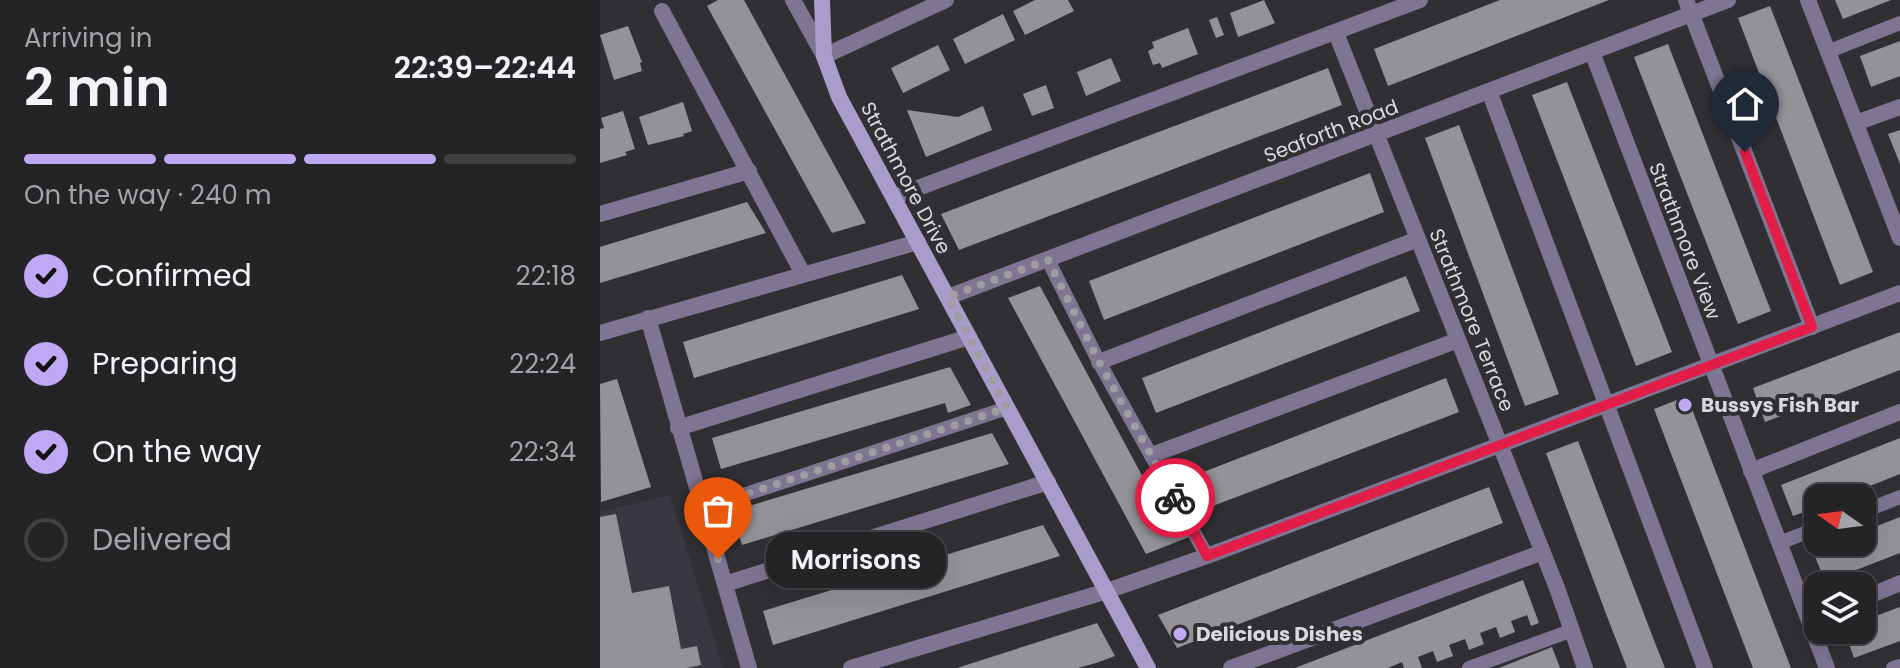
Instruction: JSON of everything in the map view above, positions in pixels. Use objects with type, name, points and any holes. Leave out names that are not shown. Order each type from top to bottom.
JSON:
[{"type":"street","name":"Strathmore Drive","points":[[793,0],[824,56],[839,97],[1148,668]]},
{"type":"street","points":[[822,0],[824,56],[946,0]]},
{"type":"street","points":[[894,197],[1420,0]]},
{"type":"street","name":"Seaforth Road","points":[[948,297],[1592,52],[1689,7],[1728,0]]},
{"type":"street","points":[[1808,0],[1856,123],[1893,202],[1900,238]]},
{"type":"street","points":[[1689,7],[1812,327]]},
{"type":"street","points":[[662,11],[803,274]]},
{"type":"street","name":"Strathmore Terrace","points":[[1336,33],[1543,552],[1585,668]]},
{"type":"street","name":"Strathmore View","points":[[1592,52],[1751,471],[1804,598]]},
{"type":"street","points":[[1489,91],[1705,668]]},
{"type":"street","points":[[1856,123],[1900,107]]},
{"type":"street","points":[[600,214],[749,171]]},
{"type":"street","points":[[1099,362],[1418,239]]},
{"type":"street","points":[[600,333],[918,242]]},
{"type":"street","points":[[851,668],[1107,591],[1207,556],[1900,293]]},
{"type":"street","points":[[648,318],[749,668]]},
{"type":"street","points":[[678,428],[969,337]]},
{"type":"street","points":[[1152,455],[1458,340]]},
{"type":"street","points":[[1751,471],[1900,412]]},
{"type":"street","points":[[725,584],[1048,482]]},
{"type":"street","points":[[1231,668],[1543,552]]},
{"type":"street","points":[[1876,593],[1900,583]]},
{"type":"street","name":"Strathmore View","points":[[1820,644],[1827,668]]},
{"type":"lane","points":[[1827,52],[1900,23]]},
{"type":"lane","points":[[1048,260],[1099,362],[1207,556]]},
{"type":"lane","points":[[704,508],[1007,408]]},
{"type":"lane","points":[[1876,506],[1900,497]]},
{"type":"lane","points":[[1779,543],[1804,533]]},
{"type":"lane","points":[[1469,668],[1570,631]]},
{"type":"lane","points":[[1893,668],[1900,666]]},
{"type":"shaded area","points":[[670,495],[723,668],[600,668],[600,512]]},
{"type":"building","points":[[718,0],[744,0],[866,223],[832,233],[707,6]]},
{"type":"building","points":[[1035,0],[1068,0],[1074,11],[1025,35],[1013,11]]},
{"type":"building","points":[[1264,0],[1275,23],[1238,37],[1230,13]]},
{"type":"building","points":[[1500,0],[1609,0],[1388,86],[1374,49]]},
{"type":"building","points":[[1835,0],[1891,0],[1843,19]]},
{"type":"building","points":[[1770,6],[1873,272],[1840,285],[1738,18]]},
{"type":"building","points":[[1003,14],[1015,40],[965,64],[953,39]]},
{"type":"building","points":[[1217,17],[1224,35],[1216,38],[1209,20]]},
{"type":"building","points":[[628,26],[642,62],[642,71],[614,80],[600,35]]},
{"type":"building","points":[[1188,28],[1198,54],[1162,68],[1160,63],[1153,65],[1148,51],[1154,48],[1152,42]]},
{"type":"building","points":[[1900,41],[1900,76],[1871,87],[1860,56]]},
{"type":"building","points":[[1668,44],[1771,311],[1738,324],[1634,57]]},
{"type":"building","points":[[938,45],[950,70],[903,93],[891,68]]},
{"type":"building","points":[[1111,58],[1121,81],[1086,96],[1077,72]]},
{"type":"building","points":[[1328,68],[1342,105],[1129,186],[959,250],[941,214]]},
{"type":"building","points":[[1567,82],[1672,352],[1636,366],[1532,95]]},
{"type":"building","points":[[1046,85],[1054,108],[1032,116],[1023,94]]},
{"type":"building","points":[[683,102],[692,131],[648,145],[639,117]]},
{"type":"building","points":[[983,106],[992,130],[926,157],[907,110],[958,117]]},
{"type":"building","points":[[623,111],[635,149],[625,152],[627,155],[600,163],[600,129],[604,128],[601,118]]},
{"type":"building","points":[[1459,125],[1559,394],[1525,406],[1425,138]]},
{"type":"building","points":[[1900,130],[1900,164],[1888,134]]},
{"type":"building","points":[[1370,173],[1384,212],[1104,320],[1089,281]]},
{"type":"building","points":[[747,202],[766,233],[600,283],[600,247]]},
{"type":"building","points":[[902,275],[919,309],[694,378],[683,342]]},
{"type":"building","points":[[1406,276],[1420,311],[1156,413],[1142,378]]},
{"type":"building","points":[[1040,286],[1159,507],[1170,501],[1189,537],[1146,554],[1008,298]]},
{"type":"building","points":[[1900,332],[1900,370],[1765,422],[1753,388]]},
{"type":"building","points":[[950,367],[971,405],[948,413],[945,403],[721,469],[712,438]]},
{"type":"building","points":[[1446,378],[1459,412],[1205,509],[1193,476]]},
{"type":"building","points":[[617,379],[651,487],[601,502],[600,384]]},
{"type":"building","points":[[1687,396],[1791,668],[1753,668],[1654,409]]},
{"type":"building","points":[[992,433],[1009,464],[742,545],[732,511]]},
{"type":"building","points":[[1900,438],[1900,474],[1875,484],[1804,484],[1804,512],[1793,516],[1781,485]]},
{"type":"building","points":[[1578,441],[1665,668],[1627,668],[1608,619],[1546,453]]},
{"type":"building","points":[[1489,487],[1503,523],[1177,648],[1158,615]]},
{"type":"building","points":[[616,514],[632,593],[669,586],[681,649],[697,646],[701,665],[687,668],[600,668],[600,517]]},
{"type":"building","points":[[1900,517],[1900,553],[1851,572],[1821,572],[1815,556],[1876,556],[1876,526]]},
{"type":"building","points":[[1043,525],[1060,556],[773,645],[763,611]]},
{"type":"building","points":[[1523,580],[1539,623],[1531,626],[1527,615],[1511,621],[1515,632],[1500,638],[1496,627],[1480,633],[1484,644],[1469,650],[1465,639],[1449,645],[1453,656],[1437,662],[1433,651],[1418,657],[1422,668],[1404,668],[1402,662],[1388,668],[1295,668]]},
{"type":"building","points":[[1900,607],[1900,641],[1854,658],[1849,644],[1876,644],[1876,616]]},
{"type":"building","points":[[1097,623],[1115,656],[1096,663],[1078,668],[957,668]]},
{"type":"building","points":[[1552,647],[1560,668],[1499,668]]},
{"type":"way so far","points":[[718,559],[704,508],[1007,408],[948,297],[1048,260],[1099,362],[1175,498]]},
{"type":"place","name":"Bussys Fish Bar","points":[[1685,405]]},
{"type":"place","name":"Morrisons","points":[[718,559]]},
{"type":"place","name":"Delicious Dishes","points":[[1180,634]]},
{"type":"route","points":[[1175,498],[1207,556],[1812,327],[1745,152]]}]
